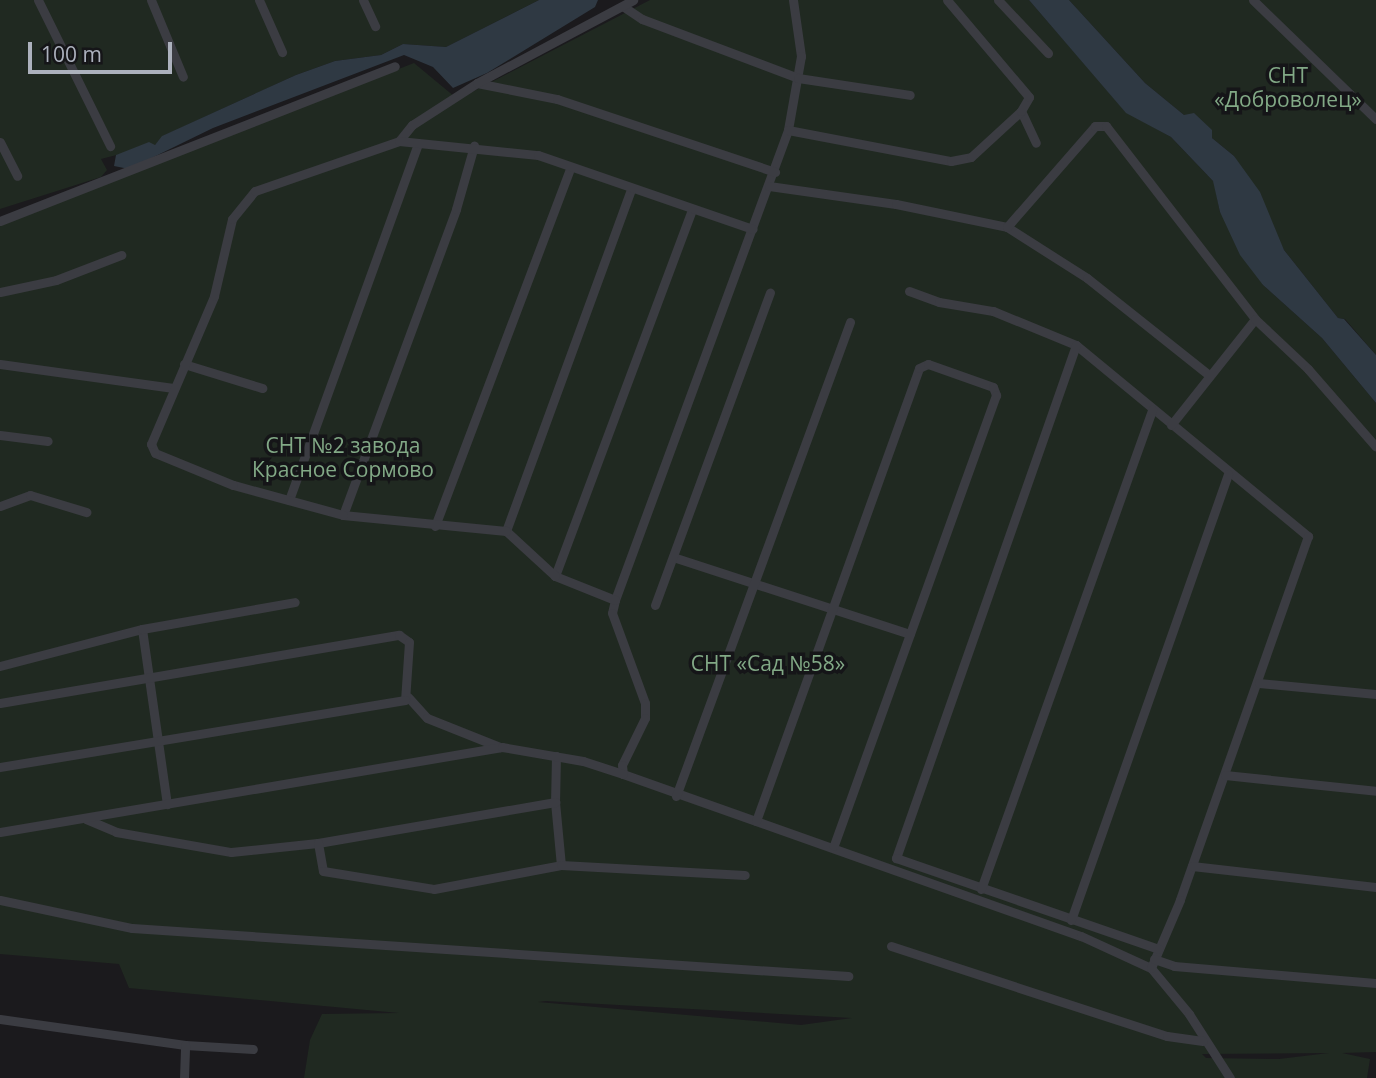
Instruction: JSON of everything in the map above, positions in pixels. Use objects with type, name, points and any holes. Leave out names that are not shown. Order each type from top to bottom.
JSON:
[{"type":"street","points":[[38,0],[110,146]]},
{"type":"street","points":[[151,0],[183,77]]},
{"type":"street","points":[[259,0],[282,52]]},
{"type":"street","points":[[363,0],[375,26]]},
{"type":"street","points":[[399,141],[412,125],[477,83],[633,0]]},
{"type":"street","points":[[623,774],[622,765],[645,711],[612,613],[775,172],[788,130],[800,56],[793,0]]},
{"type":"street","points":[[788,130],[951,160],[971,158],[1021,111],[1029,97],[1026,89],[947,0]]},
{"type":"street","points":[[998,0],[1048,53]]},
{"type":"street","points":[[1253,0],[1376,119]]},
{"type":"street","points":[[624,7],[642,19],[798,78],[910,95]]},
{"type":"street","points":[[0,221],[395,66]]},
{"type":"street","points":[[477,83],[557,99],[775,172]]},
{"type":"street","points":[[1021,111],[1036,143]]},
{"type":"street","points":[[1007,227],[1094,126],[1105,126],[1255,319],[1308,369],[1376,447]]},
{"type":"street","points":[[615,600],[555,576],[506,531],[343,515],[233,485],[155,453],[150,444],[214,296],[232,219],[243,202],[279,182],[399,141],[474,146],[538,155],[631,190],[753,229]]},
{"type":"street","points":[[0,142],[17,176]]},
{"type":"street","points":[[289,500],[418,144]]},
{"type":"street","points":[[343,515],[456,209],[474,146]]},
{"type":"street","points":[[435,526],[569,168]]},
{"type":"street","points":[[768,187],[885,202],[1007,227],[1087,278],[1209,375]]},
{"type":"street","points":[[506,531],[631,190]]},
{"type":"street","points":[[555,576],[692,209]]},
{"type":"street","points":[[0,292],[56,280],[121,255]]},
{"type":"street","points":[[909,291],[939,302],[993,311],[1076,345],[1228,474],[1308,536],[1226,775],[1152,963]]},
{"type":"street","points":[[655,605],[770,293]]},
{"type":"street","points":[[1171,425],[1255,319]]},
{"type":"street","points":[[676,796],[850,321]]},
{"type":"street","points":[[1076,345],[896,848],[899,860],[1159,949]]},
{"type":"street","points":[[0,364],[173,388]]},
{"type":"street","points":[[184,364],[262,388]]},
{"type":"street","points":[[756,821],[919,368],[928,364],[993,387],[996,395],[834,846]]},
{"type":"street","points":[[981,889],[1152,410]]},
{"type":"street","points":[[0,435],[48,441]]},
{"type":"street","points":[[1070,920],[1228,474]]},
{"type":"street","points":[[0,506],[30,495],[86,512]]},
{"type":"street","points":[[673,556],[910,634]]},
{"type":"street","points":[[0,666],[142,629],[295,602]]},
{"type":"street","points":[[142,629],[156,742],[167,804]]},
{"type":"street","points":[[0,704],[404,635],[409,642],[408,697],[427,718],[502,747],[556,756],[623,774],[676,796],[834,846],[1152,963],[1376,983]]},
{"type":"street","points":[[1259,683],[1376,694]]},
{"type":"street","points":[[0,767],[408,697]]},
{"type":"street","points":[[0,832],[502,747]]},
{"type":"street","points":[[556,756],[555,802],[561,865]]},
{"type":"street","points":[[1226,775],[1376,791]]},
{"type":"street","points":[[84,818],[116,832],[231,852],[318,843],[555,802]]},
{"type":"street","points":[[318,843],[323,871],[434,889],[561,865],[745,875]]},
{"type":"street","points":[[1192,866],[1376,887]]},
{"type":"street","points":[[0,901],[132,928],[848,976]]},
{"type":"street","points":[[891,946],[1167,1036],[1203,1041]]},
{"type":"street","points":[[1152,963],[1230,1078]]},
{"type":"street","points":[[0,1019],[185,1045],[253,1049]]},
{"type":"street","points":[[184,1078],[185,1045]]},
{"type":"green space","points":[[0,0],[539,0],[446,47],[403,44],[381,55],[335,61],[296,75],[163,136],[155,145],[101,159],[107,170],[101,177],[0,209]]},
{"type":"green space","name":"СНТ №2 завода Красное Сормово","points":[[650,0],[1029,0],[1126,112],[1171,137],[1214,182],[1220,212],[1263,285],[1322,338],[1376,403],[1376,1052],[1342,1053],[1370,1059],[1367,1078],[304,1078],[310,1040],[322,1014],[399,1013],[129,988],[119,964],[0,954],[0,224],[414,63],[455,97],[474,91]],"holes":[[[546,1001],[852,1018],[801,1025],[538,1002]],[[1329,1053],[1279,1059],[1206,1058],[1202,1054]]]},
{"type":"green space","name":"СНТ «Доброволец»","points":[[1069,0],[1376,0],[1376,355],[1345,319],[1338,318],[1284,250],[1234,156],[1145,83]]},
{"type":"shaded area","points":[[539,0],[598,0],[595,7],[487,73],[453,88],[433,67],[404,55],[213,128],[129,169],[114,166],[116,155],[149,142],[155,145],[162,136],[296,75],[335,61],[381,55],[403,44],[446,47]]},
{"type":"shaded area","points":[[1029,0],[1069,0],[1145,83],[1184,115],[1194,113],[1212,130],[1212,138],[1234,156],[1260,192],[1284,250],[1338,318],[1344,319],[1376,355],[1376,403],[1322,338],[1263,285],[1240,255],[1220,212],[1213,181],[1171,137],[1126,113]]},
{"type":"park label","name":"СНТ «Сад №58»","points":[[768,663]]}]
